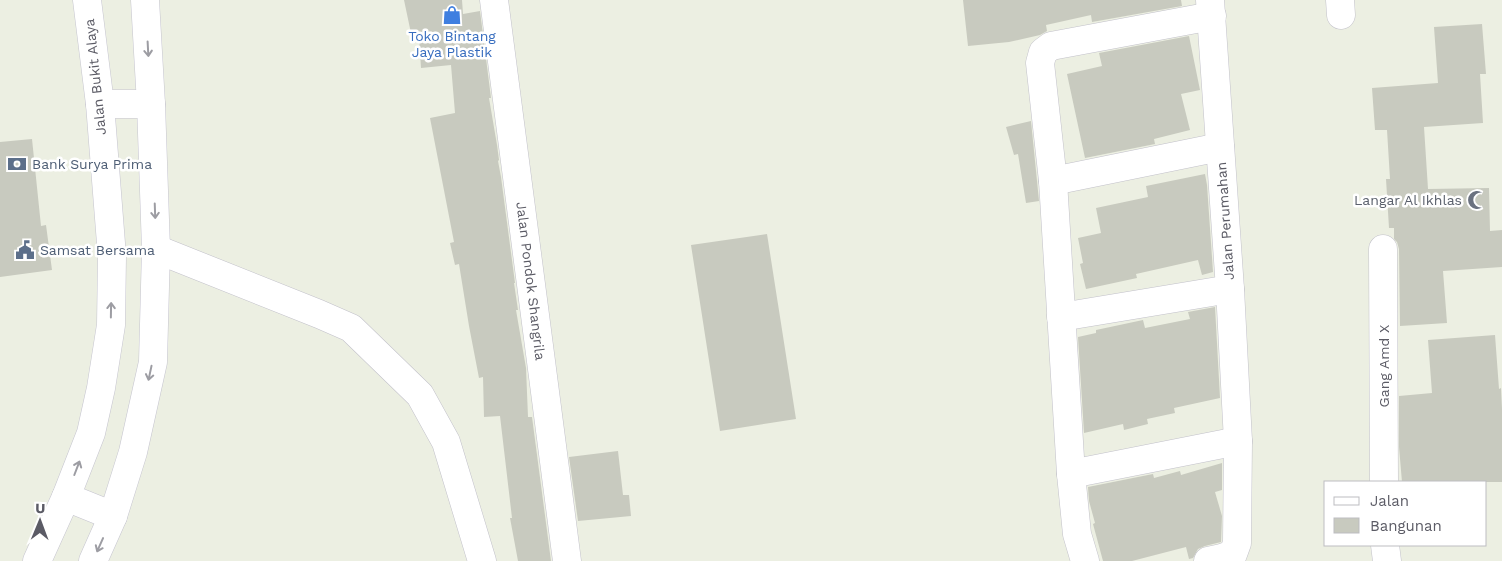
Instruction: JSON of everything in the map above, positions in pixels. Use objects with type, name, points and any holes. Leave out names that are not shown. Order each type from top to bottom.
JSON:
[{"type":"street","name":"Jalan Bukit Alaya","points":[[37,561],[66,497],[91,433],[101,388],[111,325],[112,256],[100,104],[87,0]]},
{"type":"street","points":[[93,561],[113,516],[134,452],[153,362],[156,249],[146,0]]},
{"type":"street","name":"Jalan Pondok Shangrila","points":[[494,0],[567,561]]},
{"type":"street","points":[[1085,561],[1078,534],[1071,474],[1053,181],[1040,63],[1043,52],[1051,46],[1211,8]]},
{"type":"street","name":"Jalan Perumahan","points":[[1208,561],[1233,554],[1237,543],[1238,441],[1211,8]]},
{"type":"street","points":[[100,104],[151,104]]},
{"type":"street","points":[[1053,181],[1220,147]]},
{"type":"street","points":[[156,249],[351,328],[420,395],[446,442],[482,561]]},
{"type":"street","name":"Gang Amd X","points":[[1383,249],[1384,481]]},
{"type":"street","points":[[1061,317],[1230,289]]},
{"type":"street","points":[[1071,474],[1238,441]]},
{"type":"street","points":[[66,497],[113,516]]},
{"type":"street","points":[[1385,546],[1387,561]]},
{"type":"building","points":[[404,0],[462,0],[463,14],[480,11],[491,98],[489,98],[515,283],[518,310],[516,310],[526,368],[528,417],[532,417],[551,561],[518,561],[510,518],[512,518],[500,416],[484,417],[483,377],[479,378],[459,264],[455,265],[450,243],[454,242],[430,118],[455,113],[451,65],[421,68],[419,37],[412,38]]},
{"type":"building","points":[[963,0],[1181,0],[1182,6],[1092,22],[1091,15],[1046,25],[1047,31],[1040,35],[1009,42],[968,46]]},
{"type":"building","points":[[1482,24],[1486,74],[1480,74],[1483,123],[1424,127],[1428,189],[1489,188],[1490,231],[1502,230],[1502,267],[1443,271],[1447,323],[1400,326],[1399,249],[1394,239],[1394,228],[1389,228],[1386,179],[1390,179],[1387,130],[1375,130],[1372,88],[1438,83],[1434,27]]},
{"type":"building","points":[[1189,36],[1200,90],[1181,94],[1190,130],[1154,139],[1155,144],[1085,158],[1067,74],[1102,66],[1099,53]]},
{"type":"building","points":[[1031,121],[1039,201],[1026,203],[1018,154],[1014,155],[1006,127]]},
{"type":"building","points":[[32,139],[41,226],[46,225],[52,270],[0,277],[0,142]]},
{"type":"building","points":[[1205,174],[1213,272],[1202,275],[1198,260],[1136,274],[1137,278],[1086,289],[1080,264],[1083,263],[1078,238],[1101,233],[1096,208],[1148,197],[1146,186]]},
{"type":"building","points":[[767,234],[796,419],[720,431],[691,245]]},
{"type":"building","points":[[1215,307],[1220,398],[1174,408],[1175,413],[1147,419],[1148,424],[1124,430],[1123,424],[1084,433],[1078,337],[1096,333],[1096,330],[1143,320],[1145,328],[1190,319],[1188,312]]},
{"type":"building","points":[[1495,335],[1502,409],[1502,482],[1402,481],[1399,447],[1399,396],[1432,393],[1428,340]]},
{"type":"building","points":[[618,451],[623,495],[629,495],[631,516],[578,521],[569,457]]},
{"type":"building","points":[[1222,463],[1222,490],[1215,492],[1222,516],[1221,542],[1198,549],[1193,558],[1189,559],[1186,547],[1132,561],[1103,561],[1093,524],[1095,523],[1089,501],[1088,487],[1153,474],[1154,478],[1180,471],[1181,475]]},
{"type":"place","name":"Toko Bintang Jaya Plastik","points":[[452,15]]},
{"type":"place","name":"Bank Surya Prima","points":[[17,164]]},
{"type":"place","name":"Langar Al Ikhlas","points":[[1477,200]]},
{"type":"place","name":"Samsat Bersama","points":[[25,250]]}]
